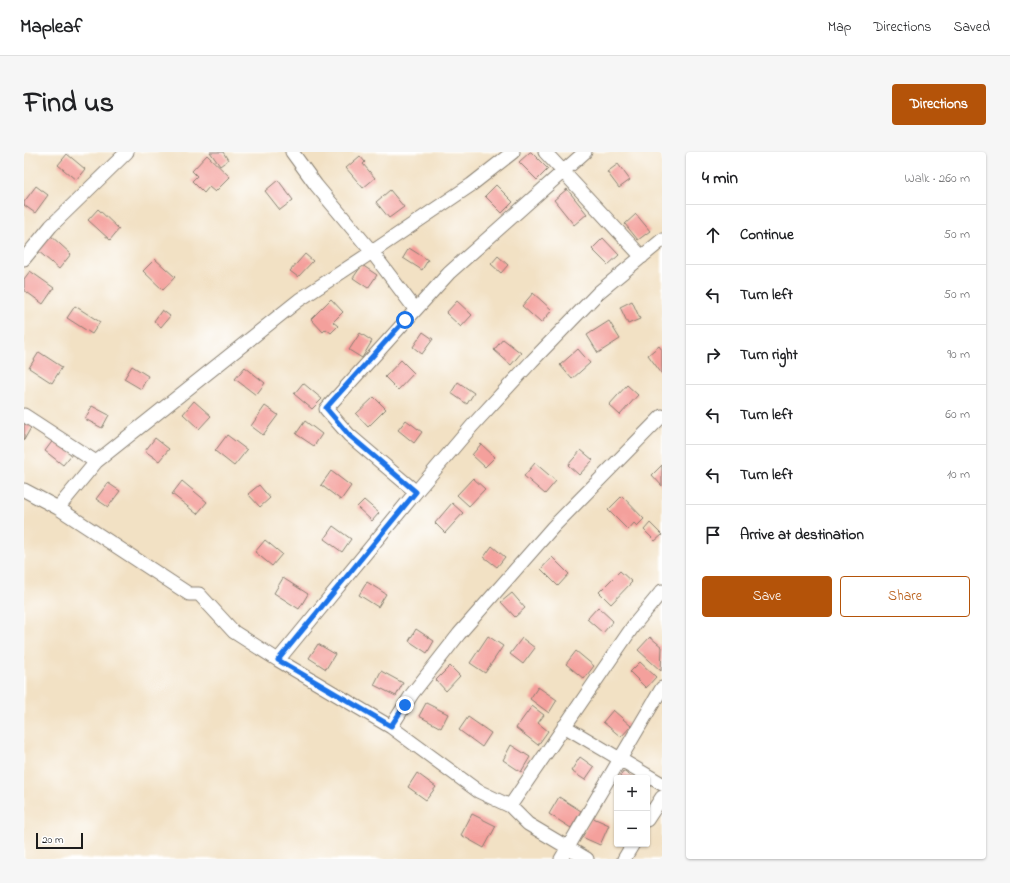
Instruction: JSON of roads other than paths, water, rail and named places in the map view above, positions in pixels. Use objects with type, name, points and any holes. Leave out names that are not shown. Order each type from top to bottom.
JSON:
[{"type":"street","points":[[24,259],[52,226],[127,152]]},
{"type":"street","points":[[292,152],[316,185],[372,252],[415,309]]},
{"type":"street","points":[[58,508],[96,462],[299,300],[471,185],[512,152]]},
{"type":"street","points":[[545,152],[642,257]]},
{"type":"street","points":[[416,492],[349,435],[326,408],[449,273],[585,152]]},
{"type":"street","points":[[278,660],[472,426],[598,292],[662,240]]},
{"type":"street","points":[[24,415],[96,462]]},
{"type":"street","points":[[391,726],[412,694],[459,634],[553,527],[662,416]]},
{"type":"street","points":[[24,490],[58,508],[188,594],[199,594],[234,632],[278,660],[391,726],[478,791],[510,806],[528,824],[587,859]]},
{"type":"street","points":[[510,806],[634,625],[662,591]]},
{"type":"street","points":[[561,859],[621,760],[662,688]]},
{"type":"street","points":[[564,726],[662,784]]},
{"type":"street","points":[[650,815],[662,797]]},
{"type":"street","points":[[624,859],[630,847]]}]
